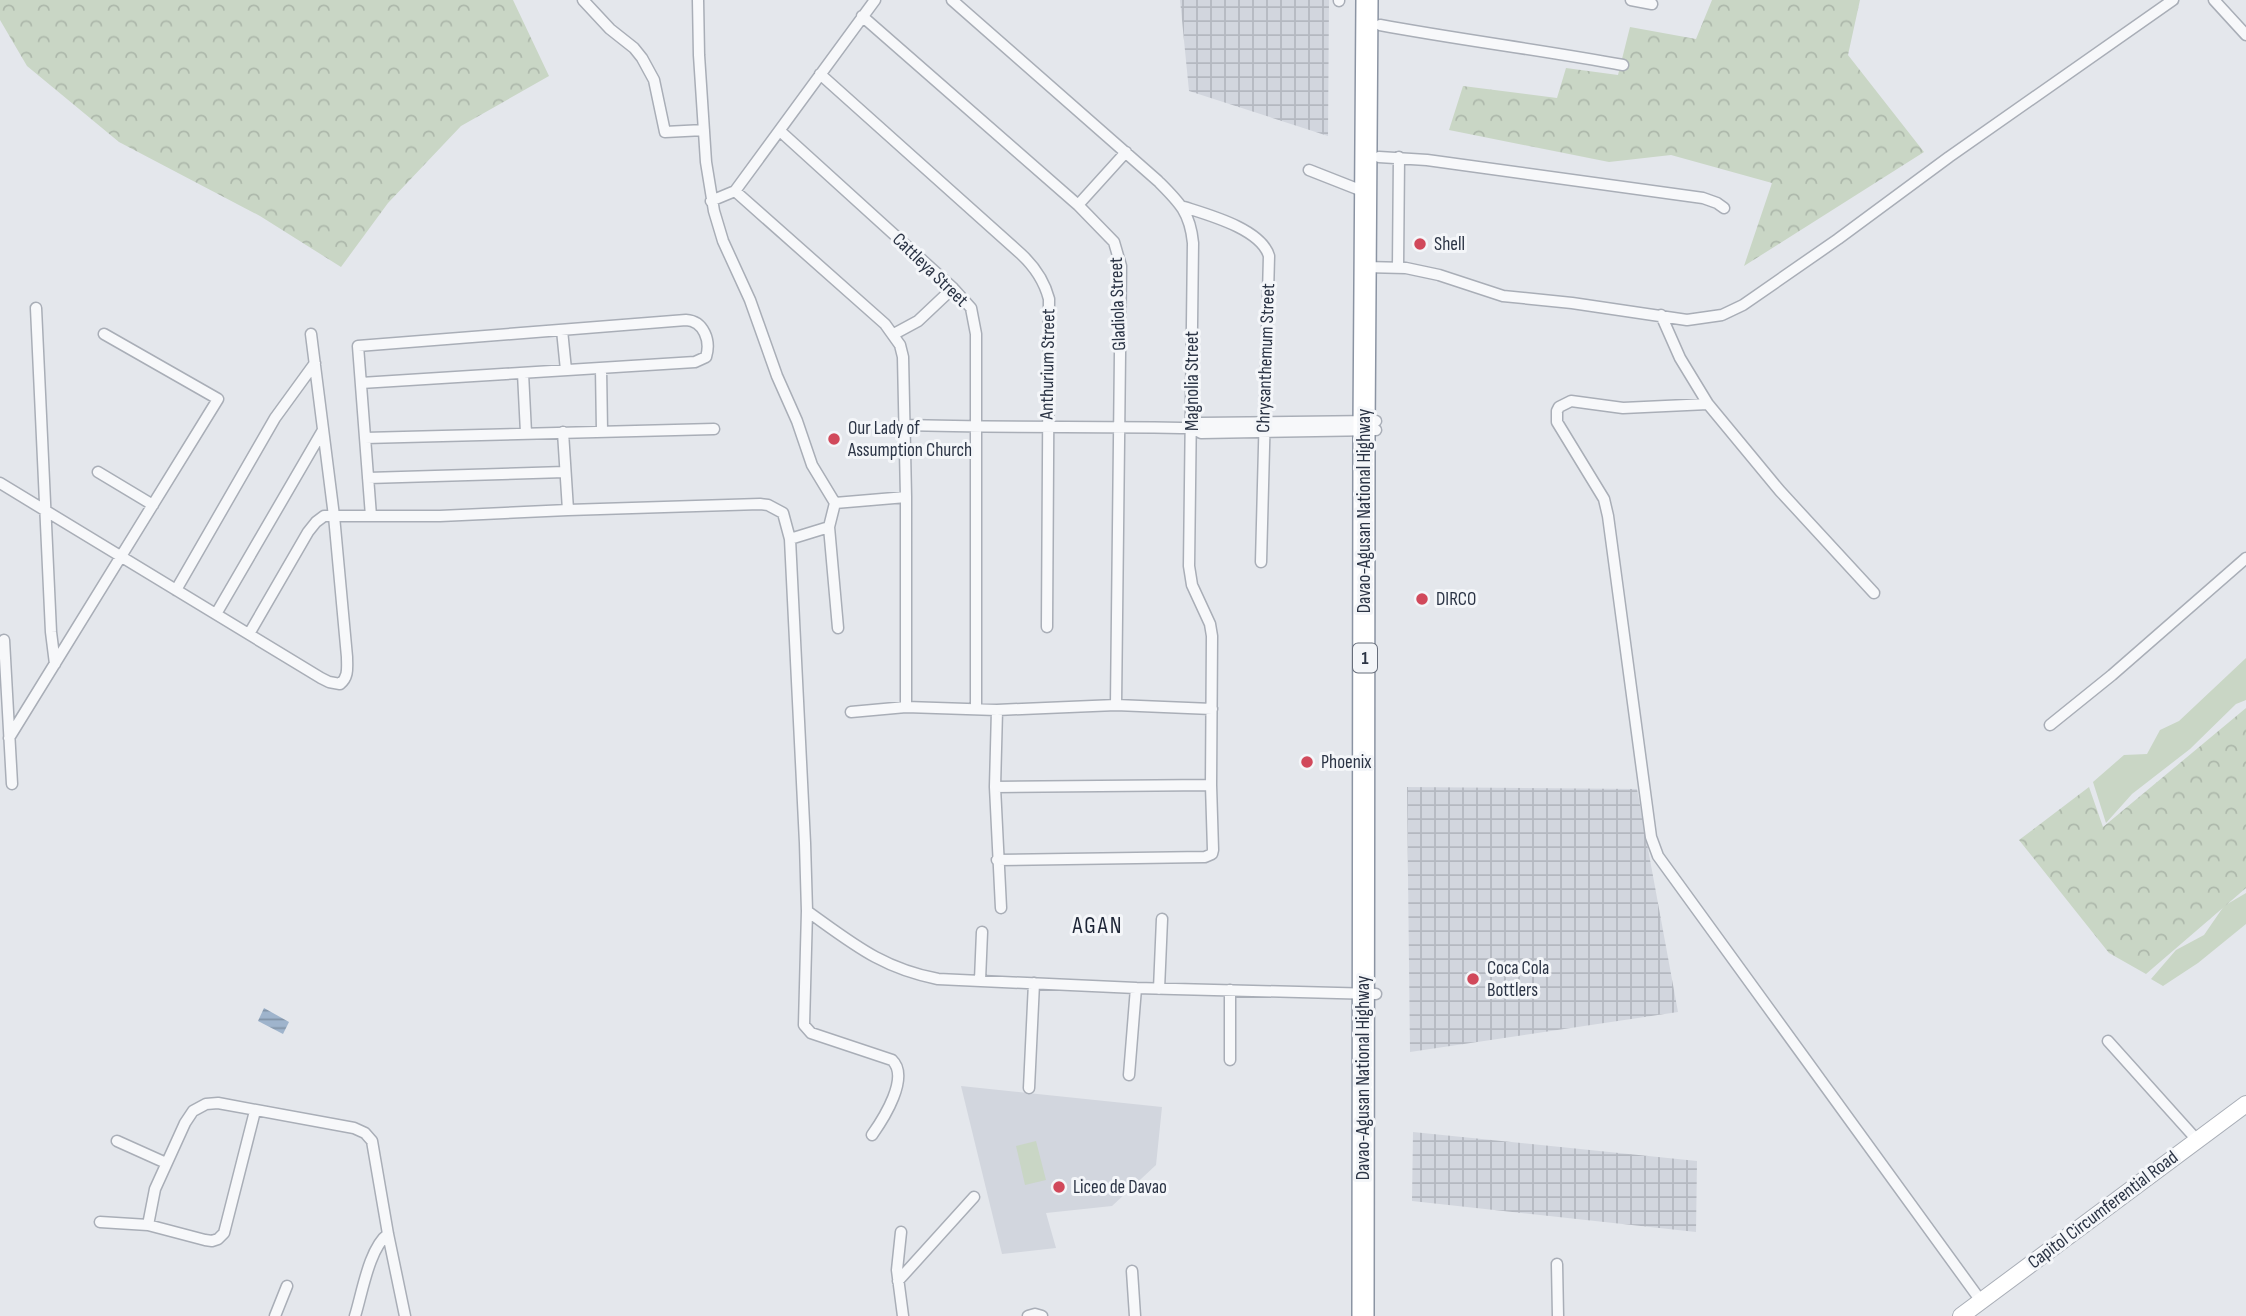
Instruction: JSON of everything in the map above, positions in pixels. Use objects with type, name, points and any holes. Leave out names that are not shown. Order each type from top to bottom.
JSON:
[{"type":"highway","name":"Davao-Agusan National Highway","points":[[1367,0],[1365,192],[1380,267]]},
{"type":"highway","name":"Davao-Agusan National Highway","points":[[1363,1316],[1369,994],[1370,425],[1389,157],[1380,0]]},
{"type":"highway","name":"Davao-Agusan National Highway","points":[[1369,994],[1374,1316]]},
{"type":"main road","name":"Capitol Circumferential Road","points":[[1961,1316],[2246,1104]]},
{"type":"street","points":[[583,0],[642,58],[654,80],[665,132],[704,130]]},
{"type":"street","points":[[698,0],[704,130],[711,201],[723,241],[750,300],[812,466],[835,503],[829,527],[838,628]]},
{"type":"street","points":[[711,201],[735,191],[875,0]]},
{"type":"street","points":[[952,0],[1126,152],[1184,207]]},
{"type":"street","points":[[1631,0],[1652,4]]},
{"type":"street","points":[[1380,267],[1438,275],[1503,296],[1687,320],[1722,316],[1743,305],[2173,0]]},
{"type":"street","points":[[2214,0],[2246,35]]},
{"type":"street","name":"Gladiola Street","points":[[862,16],[1078,205],[1114,242],[1118,252],[1121,266],[1116,705]]},
{"type":"street","points":[[1380,25],[1622,65]]},
{"type":"street","name":"Anthurium Street","points":[[820,74],[1021,254],[1040,276],[1049,299],[1047,627]]},
{"type":"street","name":"Cattleya Street","points":[[780,131],[953,288],[971,308],[975,321],[976,709]]},
{"type":"street","points":[[1078,205],[1126,152]]},
{"type":"street","points":[[1389,157],[1703,198],[1724,208]]},
{"type":"street","points":[[1309,170],[1365,192]]},
{"type":"street","points":[[735,191],[814,259],[894,334],[900,345],[903,357],[905,425],[906,707]]},
{"type":"street","name":"Chrysanthemum Street","points":[[1184,207],[1210,215],[1261,240],[1269,256],[1261,562]]},
{"type":"street","name":"Magnolia Street","points":[[997,860],[1205,857],[1212,854],[1212,636],[1210,624],[1196,596],[1189,566],[1193,243],[1192,229],[1184,207]]},
{"type":"street","points":[[894,334],[918,321],[953,288]]},
{"type":"street","points":[[36,308],[51,632],[55,664]]},
{"type":"street","points":[[1661,316],[1680,358],[1708,404],[1780,491],[1874,593]]},
{"type":"street","points":[[361,383],[701,360],[708,352],[702,327],[696,322],[685,320],[358,346],[371,516]]},
{"type":"street","points":[[562,330],[566,370]]},
{"type":"street","points":[[9,738],[218,399],[104,334]]},
{"type":"street","points":[[0,483],[329,682],[340,684],[345,680],[347,664],[334,516],[311,334]]},
{"type":"street","points":[[176,590],[275,418],[315,363]]},
{"type":"street","points":[[601,368],[602,431]]},
{"type":"street","points":[[523,373],[526,433]]},
{"type":"street","points":[[302,379],[317,380]]},
{"type":"street","points":[[1708,404],[1623,408],[1571,401],[1564,403],[1556,411],[1557,422],[1597,486],[1608,516],[1651,837],[1657,856],[1672,878],[1981,1301]]},
{"type":"street","points":[[905,425],[1192,428],[1201,423],[1263,427],[1370,425]]},
{"type":"street","points":[[365,438],[714,429]]},
{"type":"street","points":[[216,614],[323,430]]},
{"type":"street","points":[[563,432],[568,510]]},
{"type":"street","points":[[98,472],[153,505]]},
{"type":"street","points":[[368,478],[565,472]]},
{"type":"street","points":[[835,503],[906,497]]},
{"type":"street","points":[[249,634],[308,532],[324,516],[440,516],[768,505],[783,513],[790,539],[807,911],[804,1017],[806,1030],[892,1060],[898,1068],[898,1077],[885,1116],[872,1135]]},
{"type":"street","points":[[790,539],[829,527]]},
{"type":"street","points":[[2050,725],[2112,675],[2246,558]]},
{"type":"street","points":[[4,640],[12,784]]},
{"type":"street","points":[[851,712],[906,707],[997,710],[1116,705],[1212,709]]},
{"type":"street","points":[[997,710],[995,787],[1001,908]]},
{"type":"street","points":[[995,787],[1211,785]]},
{"type":"street","points":[[807,911],[864,951],[906,972],[938,979],[1159,989],[1369,994]]},
{"type":"street","points":[[1159,989],[1162,919]]},
{"type":"street","points":[[980,980],[982,932]]},
{"type":"street","points":[[1029,1088],[1034,983]]},
{"type":"street","points":[[1129,1075],[1136,988]]},
{"type":"street","points":[[1230,990],[1230,1060]]},
{"type":"street","points":[[2108,1041],[2197,1140]]},
{"type":"street","points":[[148,1225],[155,1189],[185,1123],[193,1111],[206,1104],[218,1103],[354,1128],[365,1133],[372,1141],[405,1316]]},
{"type":"street","points":[[100,1222],[148,1225],[205,1240],[218,1239],[224,1233],[234,1201],[255,1111]]},
{"type":"street","points":[[117,1141],[166,1163]]},
{"type":"street","points":[[898,1281],[974,1197]]},
{"type":"street","points":[[901,1232],[898,1281],[903,1316]]},
{"type":"street","points":[[355,1316],[375,1250],[382,1238],[388,1234]]},
{"type":"street","points":[[375,1250],[392,1255]]},
{"type":"street","points":[[1557,1264],[1558,1316]]},
{"type":"street","points":[[1132,1271],[1135,1316]]},
{"type":"street","points":[[279,1314],[287,1286]]},
{"type":"street","points":[[1028,1316],[1042,1316]]},
{"type":"shaded area","points":[[1180,0],[1329,0],[1328,136],[1189,91]]},
{"type":"shaded area","points":[[1407,787],[1637,789],[1678,1012],[1410,1052]]},
{"type":"shaded area","name":"Liceo de Davao","points":[[961,1086],[1162,1107],[1156,1165],[1112,1206],[1046,1213],[1056,1248],[1002,1254]]},
{"type":"shaded area","points":[[1413,1132],[1697,1161],[1696,1232],[1412,1201]]},
{"type":"green space","points":[[0,0],[513,0],[549,76],[461,126],[388,203],[341,267],[260,216],[119,142],[27,66],[0,20]]},
{"type":"green space","points":[[1712,0],[1860,0],[1848,55],[1924,152],[1744,266],[1772,183],[1671,155],[1609,162],[1449,130],[1463,86],[1557,98],[1566,68],[1618,75],[1630,27],[1696,39]]},
{"type":"green space","points":[[2246,658],[2246,700],[2236,704],[2190,749],[2132,794],[2106,823],[2093,782],[2124,755],[2147,754],[2160,730],[2179,721]]},
{"type":"green space","points":[[2246,708],[2246,888],[2146,974],[2109,953],[2019,840],[2089,787],[2103,827]]},
{"type":"green space","points":[[2246,893],[2246,924],[2198,963],[2163,986],[2151,979],[2176,950],[2204,935],[2224,906]]},
{"type":"green space","points":[[1036,1141],[1046,1180],[1025,1185],[1016,1146]]},
{"type":"water","points":[[264,1008],[289,1022],[283,1034],[258,1021]]},
{"type":"place","name":"Shell","points":[[1420,244]]},
{"type":"place","name":"Our Lady of Assumption Church","points":[[834,439]]},
{"type":"place","name":"DIRCO","points":[[1422,599]]},
{"type":"place","name":"Phoenix","points":[[1307,762]]},
{"type":"place","name":"Coca Cola Bottlers","points":[[1473,979]]},
{"type":"place","name":"Liceo de Davao","points":[[1059,1187]]},
{"type":"district","name":"AGAN","points":[[1098,926]]}]
